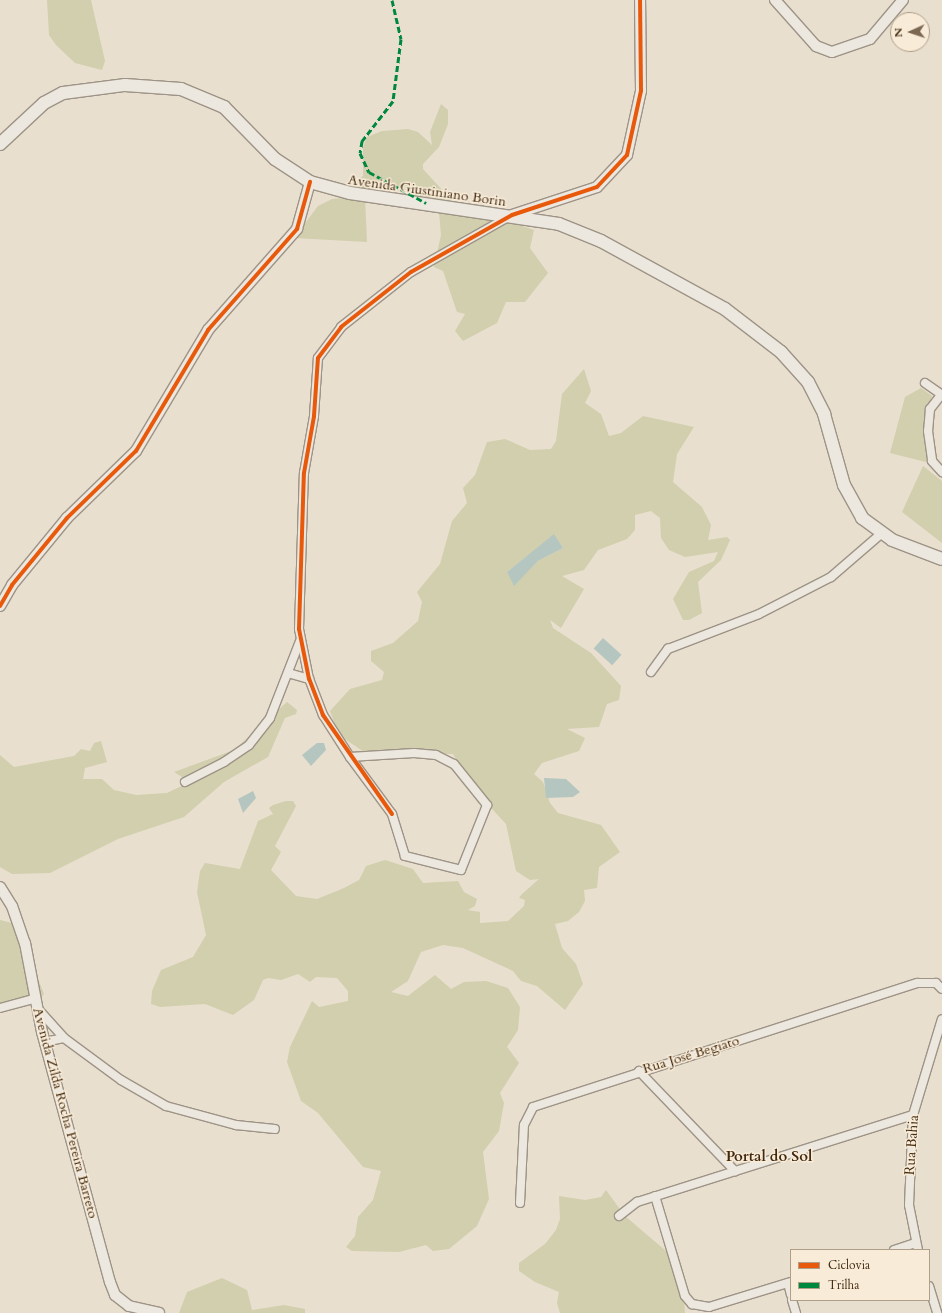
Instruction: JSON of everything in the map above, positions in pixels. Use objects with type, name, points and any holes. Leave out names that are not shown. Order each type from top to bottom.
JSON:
[{"type":"main road","name":"Avenida Giustiniano Borin","points":[[0,144],[44,103],[63,93],[125,85],[181,90],[224,107],[275,159],[310,182],[350,193],[512,215],[559,224],[602,241],[725,309],[781,352],[808,382],[824,414],[844,485],[862,518],[882,533],[942,559]]},
{"type":"street","points":[[350,758],[414,753],[445,758],[454,764],[487,805],[465,865],[461,870],[454,871],[405,856],[392,814],[350,758],[323,715],[309,679],[301,640],[301,528],[318,358],[341,327],[405,277],[512,215],[596,187],[627,155],[641,91],[640,0]]},
{"type":"street","points":[[775,0],[816,46],[832,52],[870,39],[903,0]]},
{"type":"street","points":[[0,606],[12,585],[67,518],[136,451],[208,330],[298,229],[310,182]]},
{"type":"street","points":[[925,383],[941,395],[930,409],[928,431],[932,461],[942,472]]},
{"type":"street","points":[[651,672],[668,650],[760,614],[831,577],[882,533]]},
{"type":"street","points":[[185,782],[224,762],[249,745],[270,718],[301,640]]},
{"type":"street","points":[[288,672],[309,679]]},
{"type":"street","name":"Avenida Zilda Rocha Pereira Barreto","points":[[0,887],[12,906],[25,943],[35,1003],[44,1042],[115,1295],[129,1306],[159,1313]]},
{"type":"street","name":"Rua José Begiato","points":[[520,1203],[524,1125],[534,1107],[639,1071],[918,983],[936,983],[942,989]]},
{"type":"street","points":[[0,1008],[35,1003],[64,1038],[121,1080],[166,1106],[236,1125],[275,1129]]},
{"type":"street","name":"Rua Bahia","points":[[917,1246],[909,1205],[913,1115],[942,1019]]},
{"type":"street","points":[[44,1042],[64,1038]]},
{"type":"street","points":[[639,1071],[735,1171]]},
{"type":"street","points":[[619,1216],[637,1202],[913,1115]]},
{"type":"street","points":[[655,1196],[685,1296],[692,1304],[709,1307],[789,1282]]},
{"type":"street","points":[[900,1249],[917,1246]]},
{"type":"street","points":[[930,1289],[937,1313]]},
{"type":"street","points":[[792,1301],[796,1313]]},
{"type":"shaded area","points":[[47,0],[91,0],[105,61],[102,70],[75,63],[56,45],[49,35]]},
{"type":"shaded area","points":[[441,104],[448,110],[448,124],[439,147],[423,164],[423,169],[456,205],[494,223],[516,224],[534,230],[530,248],[548,273],[525,302],[506,302],[497,323],[463,341],[455,331],[465,314],[457,312],[443,271],[434,267],[441,235],[439,212],[419,196],[396,186],[373,189],[365,198],[367,242],[294,238],[318,206],[332,199],[352,197],[344,189],[363,176],[363,147],[367,137],[382,131],[408,129],[418,132],[432,145],[430,132]]},
{"type":"shaded area","points":[[584,369],[591,391],[585,403],[601,414],[609,436],[621,433],[643,416],[694,427],[677,454],[673,482],[702,507],[711,525],[708,540],[727,537],[730,540],[721,560],[698,582],[702,613],[689,620],[683,620],[673,599],[689,572],[714,561],[718,552],[685,557],[669,550],[661,538],[660,518],[651,511],[635,515],[635,530],[627,539],[598,550],[584,570],[562,576],[584,589],[561,628],[550,620],[553,628],[591,653],[621,686],[619,700],[607,704],[599,727],[567,729],[585,738],[579,751],[542,763],[534,774],[543,782],[550,803],[558,813],[601,825],[620,852],[599,867],[597,888],[584,890],[585,901],[579,912],[568,921],[555,924],[562,948],[576,964],[583,984],[565,1010],[537,986],[521,981],[513,971],[463,948],[443,945],[421,952],[408,981],[391,992],[408,996],[435,975],[451,989],[464,982],[486,981],[508,988],[520,1007],[518,1030],[507,1047],[519,1063],[500,1093],[504,1103],[499,1131],[483,1152],[489,1199],[477,1226],[449,1249],[433,1251],[426,1245],[399,1252],[352,1251],[346,1247],[355,1236],[358,1217],[373,1200],[381,1171],[363,1167],[318,1113],[301,1101],[287,1062],[290,1047],[312,1001],[319,1007],[348,1001],[348,991],[337,978],[316,977],[310,982],[298,974],[281,980],[268,978],[263,980],[254,1000],[233,1015],[205,1004],[160,1007],[151,1004],[152,991],[161,970],[193,957],[206,935],[197,892],[200,871],[205,863],[240,869],[258,821],[273,814],[269,808],[273,805],[286,801],[293,801],[296,806],[275,846],[281,852],[271,870],[296,896],[317,899],[359,880],[366,866],[385,860],[413,869],[423,883],[458,881],[464,892],[477,899],[475,906],[468,910],[480,912],[480,923],[508,921],[524,906],[525,900],[519,898],[539,879],[530,880],[516,871],[506,824],[472,787],[453,754],[364,752],[339,735],[330,711],[350,689],[382,680],[384,672],[371,661],[371,651],[393,643],[418,621],[422,602],[417,592],[440,564],[452,521],[467,503],[463,488],[475,475],[487,442],[505,439],[530,450],[551,449],[556,441],[562,394]],"holes":[[[554,535],[563,548],[538,561],[514,585],[507,572]]]},
{"type":"shaded area","points":[[921,388],[932,396],[927,413],[930,463],[890,453],[905,397]]},
{"type":"shaded area","points":[[923,466],[942,481],[942,543],[902,512]]},
{"type":"shaded area","points":[[554,534],[563,548],[538,561],[514,586],[507,572]]},
{"type":"shaded area","points":[[603,638],[622,655],[612,665],[594,648]]},
{"type":"shaded area","points":[[287,702],[297,710],[296,714],[285,718],[268,757],[224,782],[184,817],[118,839],[50,873],[12,874],[0,867],[0,755],[14,767],[74,756],[81,749],[90,751],[94,743],[101,741],[107,762],[85,768],[83,779],[102,779],[114,790],[136,795],[167,793],[190,782],[174,772],[234,750]]},
{"type":"shaded area","points":[[317,743],[324,743],[326,750],[311,766],[302,755]]},
{"type":"shaded area","points":[[544,778],[566,779],[580,792],[573,797],[546,798]]},
{"type":"shaded area","points":[[253,791],[256,798],[243,813],[238,799]]},
{"type":"shaded area","points":[[0,920],[16,924],[44,994],[37,1002],[0,1012]]},
{"type":"shaded area","points":[[606,1190],[625,1216],[666,1251],[683,1284],[685,1313],[560,1313],[557,1303],[559,1292],[535,1282],[519,1271],[519,1263],[545,1244],[556,1230],[560,1219],[559,1196],[585,1200],[601,1197]]},
{"type":"shaded area","points":[[222,1278],[247,1290],[252,1310],[284,1305],[305,1309],[305,1313],[179,1313],[187,1292]]},
{"type":"marked path","points":[[392,0],[401,39],[393,101],[362,141],[360,153],[369,172],[426,203]]},
{"type":"cycle path","points":[[392,814],[323,715],[309,679],[299,629],[304,473],[314,416],[318,358],[341,327],[411,272],[512,215],[597,187],[627,155],[641,91],[640,0]]},
{"type":"cycle path","points":[[0,606],[12,585],[67,518],[136,451],[208,330],[297,229],[310,182]]},
{"type":"district","name":"Portal do Sol","points":[[769,1157]]}]
